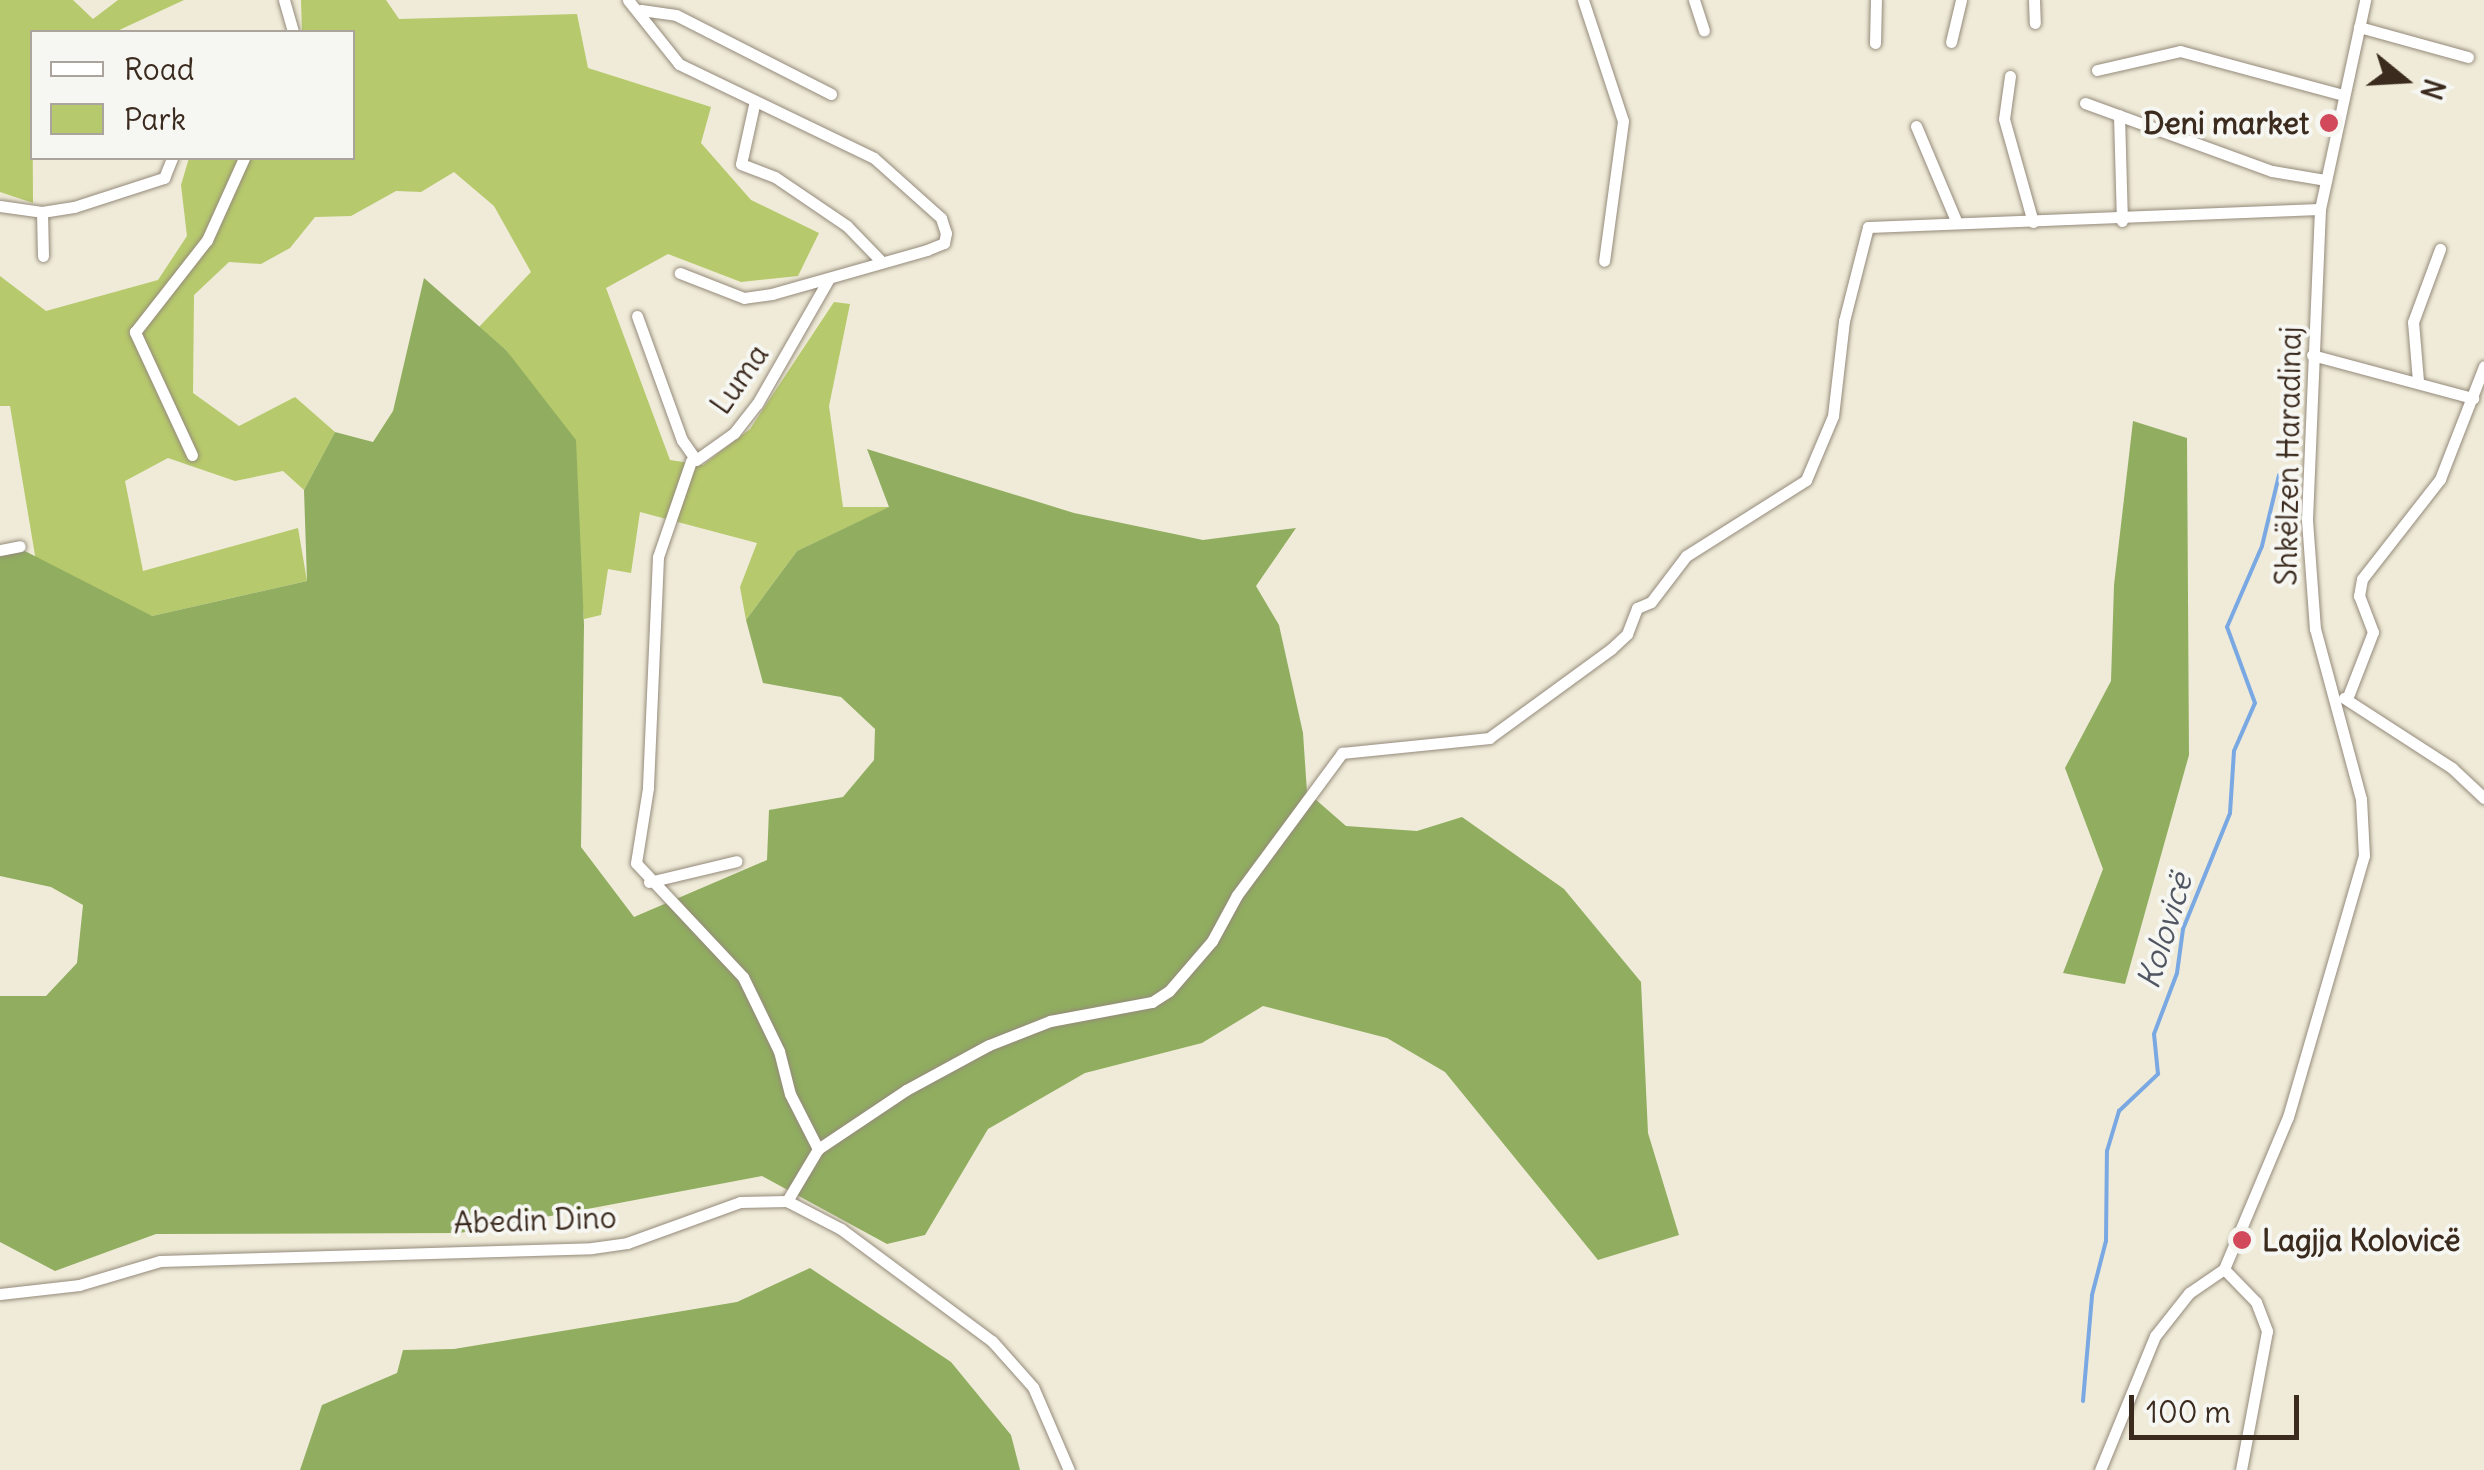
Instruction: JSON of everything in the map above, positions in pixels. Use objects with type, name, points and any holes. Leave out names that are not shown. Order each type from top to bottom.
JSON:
[{"type":"street","points":[[284,0],[292,30]]},
{"type":"street","points":[[628,0],[641,10],[676,16],[830,94]]},
{"type":"street","points":[[1584,0],[1623,122],[1604,261]]},
{"type":"street","points":[[1694,0],[1704,30]]},
{"type":"street","points":[[1875,43],[1876,0]]},
{"type":"street","points":[[1951,42],[1961,0]]},
{"type":"street","points":[[2034,0],[2034,23]]},
{"type":"street","name":"Shkëlzen Haradinaj","points":[[2224,1269],[2288,1116],[2364,856],[2362,799],[2331,692],[2310,590],[2312,355],[2320,209],[2364,0]]},
{"type":"street","name":"Luma","points":[[641,10],[679,64],[754,105],[874,158],[941,218],[944,244],[880,260],[828,280],[744,298],[680,273]]},
{"type":"street","points":[[2360,27],[2468,57]]},
{"type":"street","points":[[2097,70],[2180,51],[2343,95]]},
{"type":"street","points":[[2010,76],[2004,119],[2033,222]]},
{"type":"street","points":[[2085,103],[2272,172],[2326,180]]},
{"type":"street","points":[[754,105],[741,164],[775,178],[847,226],[880,260]]},
{"type":"street","points":[[2119,115],[2122,221]]},
{"type":"street","points":[[1916,126],[1957,222]]},
{"type":"street","points":[[0,206],[42,212],[164,178],[171,160]]},
{"type":"street","points":[[192,454],[134,332],[207,240],[243,160]]},
{"type":"street","points":[[787,1201],[818,1148],[906,1090],[989,1045],[1050,1021],[1152,1002],[1169,991],[1212,941],[1236,895],[1342,753],[1489,738],[1612,649],[1672,568],[1806,480],[1832,416],[1864,230],[1957,222],[2122,221],[2320,209]]},
{"type":"street","points":[[42,212],[42,256]]},
{"type":"street","points":[[2418,381],[2413,322],[2440,249]]},
{"type":"street","name":"Luma","points":[[637,316],[691,460],[715,450],[758,404],[828,280]]},
{"type":"street","points":[[2312,355],[2473,398]]},
{"type":"street","points":[[2347,699],[2373,632],[2358,596],[2362,580],[2440,479],[2484,366]]},
{"type":"street","points":[[691,460],[658,557],[648,788],[636,863],[649,882],[743,977],[818,1148]]},
{"type":"street","points":[[0,550],[20,546]]},
{"type":"street","points":[[2331,692],[2452,768],[2484,798]]},
{"type":"street","points":[[649,882],[737,861]]},
{"type":"street","name":"Abedin Dino","points":[[0,1294],[79,1284],[180,1260],[592,1248],[627,1243],[740,1202],[787,1201],[842,1229],[1013,1361],[1052,1424],[1069,1470]]},
{"type":"street","points":[[2100,1470],[2155,1336],[2188,1294],[2224,1269],[2256,1302],[2267,1331],[2241,1470]]},
{"type":"green space","points":[[0,0],[73,0],[93,19],[118,0],[184,0],[119,30],[30,30],[33,203],[0,192]]},
{"type":"green space","points":[[301,0],[386,0],[399,19],[577,14],[588,68],[711,107],[701,143],[751,200],[819,233],[798,276],[741,282],[668,254],[606,288],[670,460],[703,465],[750,429],[834,302],[850,304],[829,406],[843,507],[890,507],[797,551],[746,620],[740,587],[757,543],[640,512],[631,573],[608,569],[601,615],[584,619],[568,443],[506,350],[479,327],[531,272],[494,206],[454,172],[421,192],[396,191],[351,216],[315,217],[290,248],[261,264],[229,262],[194,295],[193,393],[239,426],[295,397],[335,432],[304,490],[283,471],[235,481],[168,458],[125,481],[143,571],[298,528],[307,581],[152,616],[42,597],[10,406],[0,406],[0,276],[46,311],[158,280],[187,236],[181,185],[188,160],[355,160],[355,30],[302,30]]},
{"type":"green space","points":[[424,278],[506,350],[576,440],[584,625],[581,847],[634,917],[767,860],[769,810],[843,797],[874,760],[875,729],[841,697],[763,683],[746,620],[797,551],[889,507],[867,449],[1074,513],[1203,540],[1296,528],[1256,586],[1279,625],[1303,733],[1307,792],[1346,826],[1417,831],[1462,817],[1564,889],[1641,982],[1648,1133],[1679,1235],[1598,1260],[1445,1072],[1387,1038],[1263,1006],[1202,1043],[1085,1073],[988,1129],[925,1235],[887,1244],[762,1176],[460,1233],[156,1234],[55,1271],[0,1242],[0,996],[46,996],[77,963],[83,905],[51,887],[0,876],[0,553],[19,548],[152,616],[307,581],[304,490],[335,432],[373,442],[393,411]]},
{"type":"green space","points":[[2133,421],[2187,438],[2189,755],[2125,984],[2063,973],[2103,869],[2065,768],[2111,681],[2114,585]]},
{"type":"green space","points":[[810,1268],[951,1362],[1011,1435],[1020,1470],[300,1470],[322,1405],[397,1373],[403,1350],[454,1349],[737,1302]]},
{"type":"waterway","name":"Kolovicë","points":[[2083,1401],[2092,1295],[2106,1241],[2107,1151],[2119,1111],[2158,1074],[2154,1034],[2177,973],[2183,929],[2230,813],[2234,751],[2255,703],[2227,627],[2262,546],[2279,475]]},
{"type":"place","name":"Deni market","points":[[2329,123]]},
{"type":"place","name":"Lagjja Kolovicë","points":[[2242,1240]]}]
